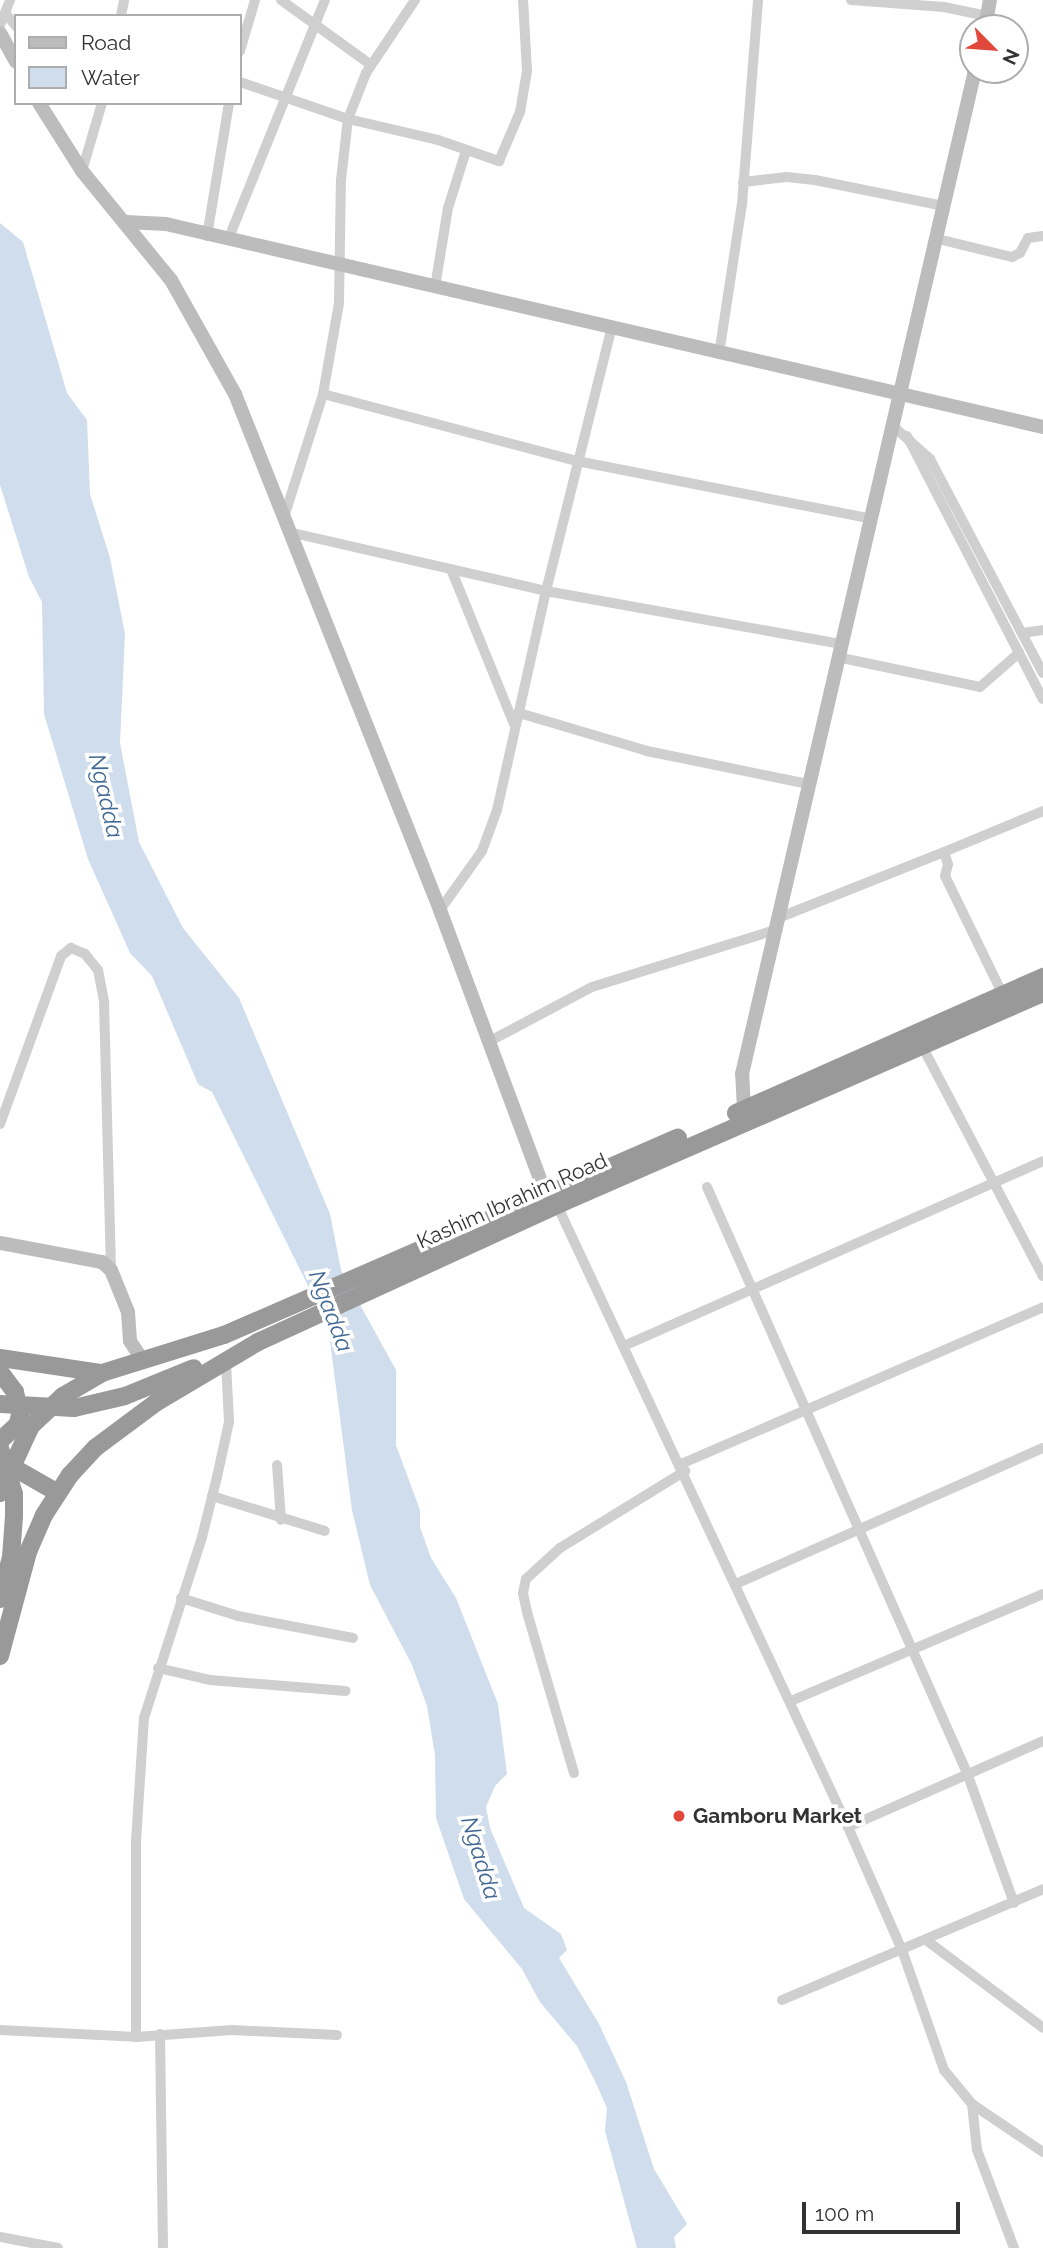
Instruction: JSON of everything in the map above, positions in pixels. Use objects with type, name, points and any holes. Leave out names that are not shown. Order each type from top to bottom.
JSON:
[{"type":"highway","name":"Kashim Ibrahim Road","points":[[551,1200],[920,1040],[1003,995],[1043,977]]},
{"type":"highway","name":"Kashim Ibrahim Road","points":[[0,1656],[29,1552],[44,1515],[58,1493],[110,1435],[226,1362],[263,1334],[744,1110],[1043,993]]},
{"type":"highway","name":"Kashim Ibrahim Road","points":[[0,1357],[102,1373],[263,1334]]},
{"type":"highway","points":[[0,1404],[74,1408],[125,1396],[263,1334]]},
{"type":"highway","points":[[0,1372],[15,1392],[20,1414],[18,1424],[0,1441]]},
{"type":"highway","points":[[0,1493],[9,1465],[31,1426],[63,1396],[102,1373]]},
{"type":"highway","points":[[0,1448],[14,1494],[11,1558],[0,1599]]},
{"type":"highway","points":[[9,1465],[58,1493]]},
{"type":"street","points":[[0,25],[10,0]]},
{"type":"street","points":[[242,44],[255,0]]},
{"type":"street","points":[[281,0],[316,22],[371,65]]},
{"type":"street","points":[[228,240],[283,96],[325,0]]},
{"type":"street","points":[[285,514],[323,394],[341,267],[341,180],[348,119],[371,65],[415,0]]},
{"type":"street","points":[[242,83],[348,119],[499,161],[510,143],[527,71],[523,0]]},
{"type":"street","points":[[719,354],[743,182],[758,0]]},
{"type":"street","points":[[852,0],[944,8],[962,14]]},
{"type":"street","points":[[5,13],[14,24]]},
{"type":"street","points":[[0,33],[14,58]]},
{"type":"street","points":[[744,1110],[742,1074],[838,651],[939,239],[972,84]]},
{"type":"street","points":[[39,105],[82,172],[126,222],[202,329],[235,394],[293,533],[551,1200],[626,1345],[848,1827],[902,1950],[944,2070],[972,2104],[1043,2152]]},
{"type":"street","points":[[82,172],[101,105]]},
{"type":"street","points":[[206,236],[229,105]]},
{"type":"street","points":[[435,288],[448,208],[466,150]]},
{"type":"street","points":[[743,182],[796,178],[944,206]]},
{"type":"street","points":[[126,222],[166,224],[206,236],[611,330],[1043,427]]},
{"type":"street","points":[[939,239],[1012,257],[1028,238],[1043,236]]},
{"type":"street","points":[[440,910],[482,851],[497,810],[546,591],[611,330]]},
{"type":"street","points":[[323,394],[577,461],[872,519]]},
{"type":"street","points":[[893,426],[930,459],[1043,673]]},
{"type":"street","points":[[907,436],[1043,699]]},
{"type":"street","points":[[293,533],[546,591],[838,651],[980,687],[1019,653]]},
{"type":"street","points":[[451,569],[515,729]]},
{"type":"street","points":[[1021,633],[1043,630]]},
{"type":"street","points":[[519,713],[647,751],[808,785]]},
{"type":"street","points":[[490,1041],[592,986],[776,924],[1043,811]]},
{"type":"street","points":[[944,852],[948,864],[945,876],[1003,995]]},
{"type":"street","points":[[0,1124],[61,956],[71,948],[85,954],[98,970],[104,1002],[111,1270],[128,1312],[130,1341],[143,1361]]},
{"type":"street","points":[[920,1040],[1043,1276]]},
{"type":"street","points":[[626,1345],[1043,1161]]},
{"type":"street","points":[[707,1187],[967,1773],[1014,1903]]},
{"type":"street","points":[[0,1243],[102,1262],[111,1270]]},
{"type":"street","points":[[574,1773],[527,1612],[526,1578],[560,1548],[683,1468],[1043,1307]]},
{"type":"street","points":[[136,2037],[140,1764],[144,1718],[212,1496],[229,1422],[226,1362]]},
{"type":"street","points":[[737,1583],[1043,1448]]},
{"type":"street","points":[[277,1465],[281,1520]]},
{"type":"street","points":[[212,1496],[281,1520],[325,1531]]},
{"type":"street","points":[[791,1701],[1043,1594]]},
{"type":"street","points":[[181,1598],[237,1616],[353,1637]]},
{"type":"street","points":[[158,1668],[210,1680],[346,1691]]},
{"type":"street","points":[[848,1827],[1043,1741]]},
{"type":"street","points":[[782,2000],[1043,1889]]},
{"type":"street","points":[[926,1940],[1043,2028]]},
{"type":"street","points":[[0,2030],[136,2037],[232,2029],[337,2035]]},
{"type":"street","points":[[160,2034],[163,2248]]},
{"type":"street","points":[[972,2104],[977,2150],[1014,2248]]},
{"type":"street","points":[[0,2237],[58,2248]]},
{"type":"water","name":"Ngadda","points":[[0,223],[23,242],[67,393],[87,420],[90,494],[110,558],[125,634],[120,743],[139,842],[183,928],[239,998],[330,1214],[341,1270],[396,1370],[396,1445],[420,1510],[420,1527],[431,1558],[456,1598],[498,1704],[507,1774],[495,1786],[486,1807],[490,1828],[524,1908],[561,1934],[567,1950],[559,1958],[599,2024],[626,2082],[654,2169],[687,2224],[674,2237],[676,2248],[637,2248],[605,2131],[607,2108],[594,2079],[577,2046],[540,2002],[522,1969],[464,1899],[436,1818],[435,1755],[427,1706],[412,1665],[370,1585],[352,1510],[328,1326],[212,1092],[198,1084],[152,976],[130,953],[88,859],[44,714],[42,602],[29,577],[0,485]]},
{"type":"place","name":"Gamboru Market","points":[[679,1816]]}]
